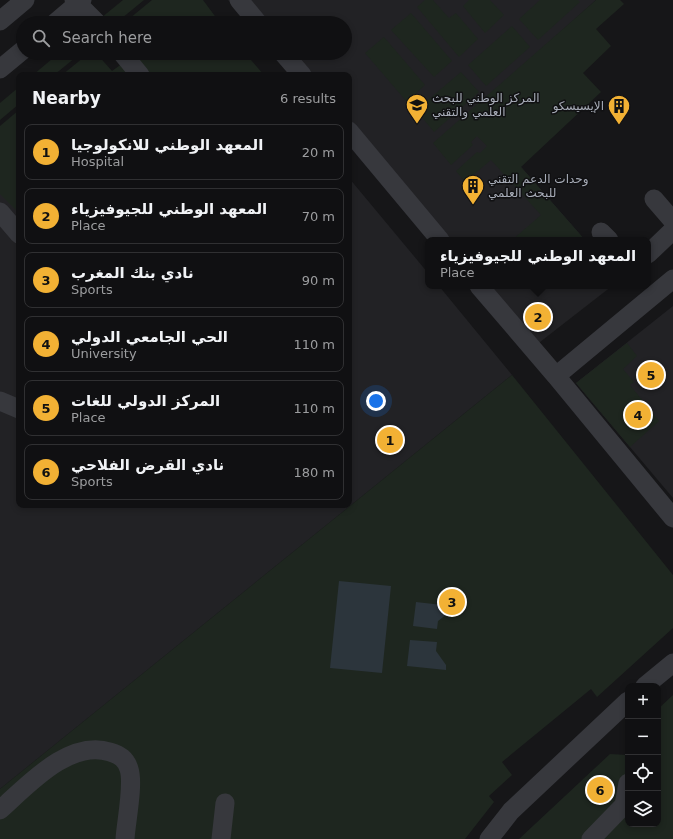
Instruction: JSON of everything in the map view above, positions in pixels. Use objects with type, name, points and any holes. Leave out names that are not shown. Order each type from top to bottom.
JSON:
[{"type":"street","points":[[0,21],[25,0]]},
{"type":"street","points":[[239,0],[252,16]]},
{"type":"street","points":[[62,16],[78,1],[91,16]]},
{"type":"street","points":[[0,69],[16,56]]},
{"type":"street","points":[[128,60],[138,72]]},
{"type":"street","points":[[289,60],[299,72]]},
{"type":"street","points":[[352,135],[437,237]]},
{"type":"street","points":[[654,199],[673,221]]},
{"type":"street","points":[[0,212],[16,231]]},
{"type":"street","points":[[651,251],[673,230]]},
{"type":"street","points":[[556,376],[673,279]]},
{"type":"street","points":[[482,289],[556,376],[673,518]]},
{"type":"street","points":[[0,401],[16,408]]},
{"type":"street","points":[[650,683],[673,663]]},
{"type":"street","points":[[489,839],[511,811],[625,704]]},
{"type":"street","points":[[0,810],[33,780],[65,758],[88,749],[104,750],[118,755],[126,760],[130,771],[125,839]]},
{"type":"street","points":[[591,839],[622,812],[626,791]]},
{"type":"street","points":[[221,839],[225,802]]},
{"type":"shaded area","points":[[123,0],[144,0],[125,16],[103,16]]},
{"type":"shaded area","points":[[152,0],[203,0],[215,16],[133,16]]},
{"type":"shaded area","name":"المركز الوطني للبحث العلمي والتقني","points":[[228,0],[596,0],[472,111],[582,237],[433,237],[352,143],[352,72],[290,72],[280,60],[352,60],[352,16],[242,16]]},
{"type":"shaded area","points":[[425,0],[433,0],[449,18],[456,13],[478,39],[459,57],[417,7]]},
{"type":"shaded area","points":[[469,0],[490,0],[504,15],[485,33],[463,6]]},
{"type":"shaded area","points":[[540,0],[578,0],[580,2],[538,40],[519,19]]},
{"type":"shaded area","points":[[596,0],[620,0],[624,4],[596,29],[611,46],[583,73],[601,92],[521,167],[582,237],[515,237],[541,215],[491,160],[465,182],[456,171],[477,152],[480,153],[487,146],[477,136],[471,142],[473,145],[451,165],[433,143]]},
{"type":"shaded area","points":[[411,13],[452,61],[434,77],[391,30]]},
{"type":"shaded area","points":[[512,26],[530,47],[486,86],[468,65]]},
{"type":"shaded area","points":[[384,37],[425,85],[407,102],[365,53]]},
{"type":"shaded area","points":[[51,60],[72,60],[58,72],[37,72]]},
{"type":"shaded area","points":[[80,60],[102,60],[112,71],[127,60],[251,60],[261,72],[66,72]]},
{"type":"shaded area","points":[[461,72],[479,92],[434,132],[416,110]]},
{"type":"shaded area","points":[[16,90],[16,107],[0,120],[0,103]]},
{"type":"shaded area","points":[[16,113],[16,210],[0,194],[0,126]]},
{"type":"shaded area","points":[[16,146],[16,508],[348,508],[0,789],[0,159]]},
{"type":"shaded area","points":[[352,182],[425,269],[425,289],[441,289],[512,375],[352,504]]},
{"type":"shaded area","points":[[479,289],[608,289],[531,349]]},
{"type":"shaded area","points":[[673,306],[673,498],[576,383]]},
{"type":"shaded area","points":[[627,343],[637,356],[623,369],[634,382],[630,385],[659,421],[630,447],[576,383]]},
{"type":"shaded area","points":[[512,375],[673,575],[673,628],[597,697],[591,689],[502,762],[512,775],[489,796],[494,802],[465,839],[0,839],[0,789],[348,508],[352,508],[352,504]]},
{"type":"shaded area","points":[[339,581],[391,586],[382,673],[330,668]]},
{"type":"shaded area","points":[[416,602],[451,606],[451,611],[438,621],[437,629],[413,626]]},
{"type":"shaded area","points":[[410,640],[437,642],[436,651],[446,665],[446,670],[407,666]]},
{"type":"shaded area","points":[[673,695],[673,839],[519,839],[610,754],[625,755],[625,827],[661,827],[661,706]]},
{"type":"place","name":"المركز الوطني للبحث العلمي والتقني","points":[[417,124]]},
{"type":"place","name":"اﻹيسيسكو","points":[[619,126]]},
{"type":"place","name":"وحدات الدعم التقني للبحث العلمي","points":[[473,206]]},
{"type":"place","name":"المعهد الوطني للجيوفيزياء","points":[[538,317]]},
{"type":"place","name":"المركز الدولي للغات","points":[[651,375]]},
{"type":"place","name":"الحي الجامعي الدولي","points":[[638,415]]},
{"type":"place","name":"المعهد الوطني للانكولوجيا","points":[[390,440]]},
{"type":"place","name":"نادي بنك المغرب","points":[[452,602]]},
{"type":"place","name":"نادي القرض الفلاحي","points":[[600,790]]}]
